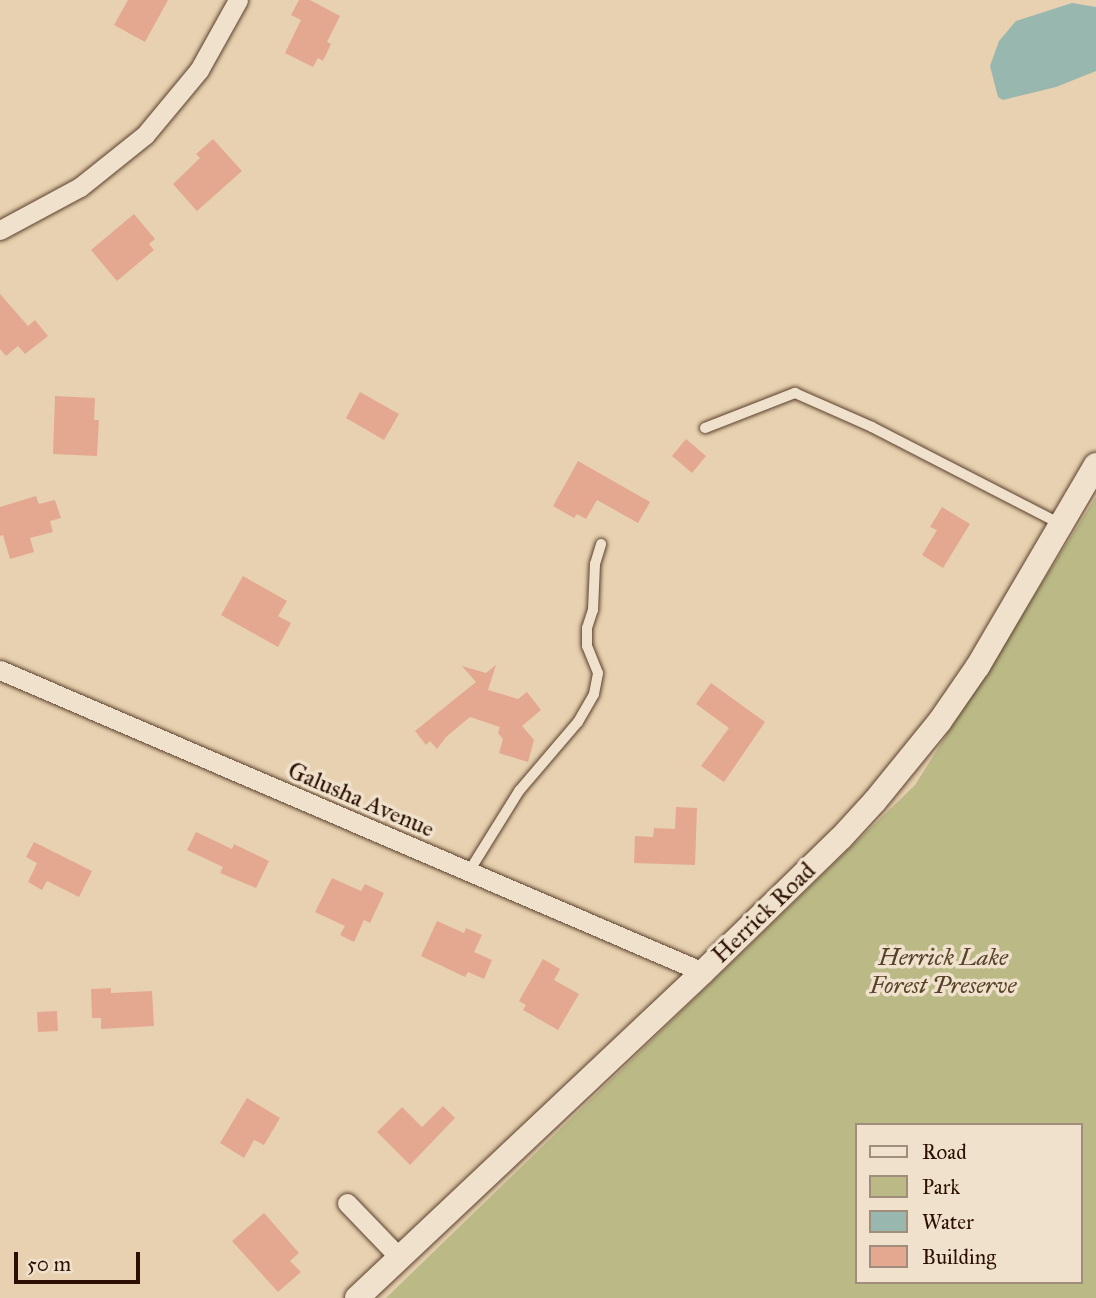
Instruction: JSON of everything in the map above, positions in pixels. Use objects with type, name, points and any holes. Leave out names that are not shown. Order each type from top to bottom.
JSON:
[{"type":"street","points":[[0,230],[80,187],[145,135],[199,70],[238,0]]},
{"type":"street","name":"Herrick Road","points":[[357,1298],[841,838],[902,769],[978,666],[1096,465]]},
{"type":"street","name":"Galusha Avenue","points":[[0,670],[703,972]]},
{"type":"street","points":[[347,1203],[400,1258]]},
{"type":"lane","points":[[705,428],[795,393],[872,427],[1061,524]]},
{"type":"lane","points":[[468,873],[519,791],[578,722],[594,694],[598,673],[587,646],[587,628],[593,610],[595,564],[601,544]]},
{"type":"green space","name":"Herrick Lake Forest Preserve","points":[[1096,497],[1096,1298],[386,1298],[915,785]]},
{"type":"water","points":[[1072,3],[1096,7],[1096,71],[1056,87],[1003,100],[998,97],[990,66],[999,41],[1016,21]]},
{"type":"building","points":[[128,0],[168,0],[145,42],[114,25]]},
{"type":"building","points":[[299,0],[310,0],[340,16],[327,42],[331,44],[323,61],[318,58],[313,67],[285,53],[301,20],[291,15]]},
{"type":"building","points":[[213,139],[242,171],[197,211],[173,184],[200,158],[196,154]]},
{"type":"building","points":[[134,214],[155,239],[149,244],[154,250],[117,281],[91,250]]},
{"type":"building","points":[[0,294],[28,326],[35,320],[48,336],[25,354],[18,346],[6,356],[0,349]]},
{"type":"building","points":[[360,392],[399,414],[384,440],[346,418]]},
{"type":"building","points":[[55,396],[95,398],[94,420],[99,420],[97,456],[53,454]]},
{"type":"building","points":[[686,439],[706,456],[692,473],[672,456]]},
{"type":"building","points":[[578,461],[650,502],[638,523],[597,500],[586,519],[577,514],[574,518],[553,506]]},
{"type":"building","points":[[36,496],[39,504],[55,500],[61,518],[50,521],[53,532],[30,538],[34,552],[10,559],[3,535],[0,536],[0,507]]},
{"type":"building","points":[[942,507],[970,524],[943,568],[922,555],[937,530],[930,527]]},
{"type":"building","points":[[243,576],[287,601],[278,616],[291,623],[278,647],[221,615]]},
{"type":"building","points":[[496,665],[488,690],[518,699],[527,692],[541,710],[522,726],[534,740],[528,762],[499,753],[503,739],[498,733],[500,727],[470,717],[446,737],[437,749],[430,741],[426,745],[415,731],[476,682],[462,666],[486,673]]},
{"type":"building","points":[[711,683],[765,722],[724,782],[701,766],[729,728],[696,704]]},
{"type":"building","points":[[676,807],[697,808],[695,865],[634,863],[635,836],[653,837],[654,828],[675,829]]},
{"type":"building","points":[[196,832],[232,849],[234,844],[269,861],[256,888],[220,873],[223,867],[187,850]]},
{"type":"building","points":[[34,842],[92,871],[79,897],[47,881],[42,890],[28,882],[37,863],[26,857]]},
{"type":"building","points":[[332,878],[361,891],[365,884],[384,893],[370,923],[364,920],[354,942],[340,935],[345,926],[315,912]]},
{"type":"building","points":[[437,921],[464,933],[466,928],[482,935],[474,952],[492,960],[484,979],[468,972],[465,977],[421,956]]},
{"type":"building","points":[[543,959],[560,969],[554,980],[579,994],[558,1030],[523,1010],[526,1005],[519,1001]]},
{"type":"building","points":[[111,988],[111,993],[152,991],[154,1026],[101,1029],[101,1018],[92,1018],[91,989]]},
{"type":"building","points":[[57,1011],[58,1031],[38,1032],[37,1012]]},
{"type":"building","points":[[247,1098],[280,1118],[264,1145],[254,1140],[244,1158],[220,1143]]},
{"type":"building","points":[[443,1106],[455,1118],[410,1165],[377,1132],[402,1107],[422,1127]]},
{"type":"building","points":[[264,1213],[299,1253],[290,1261],[301,1272],[278,1292],[232,1241]]}]
